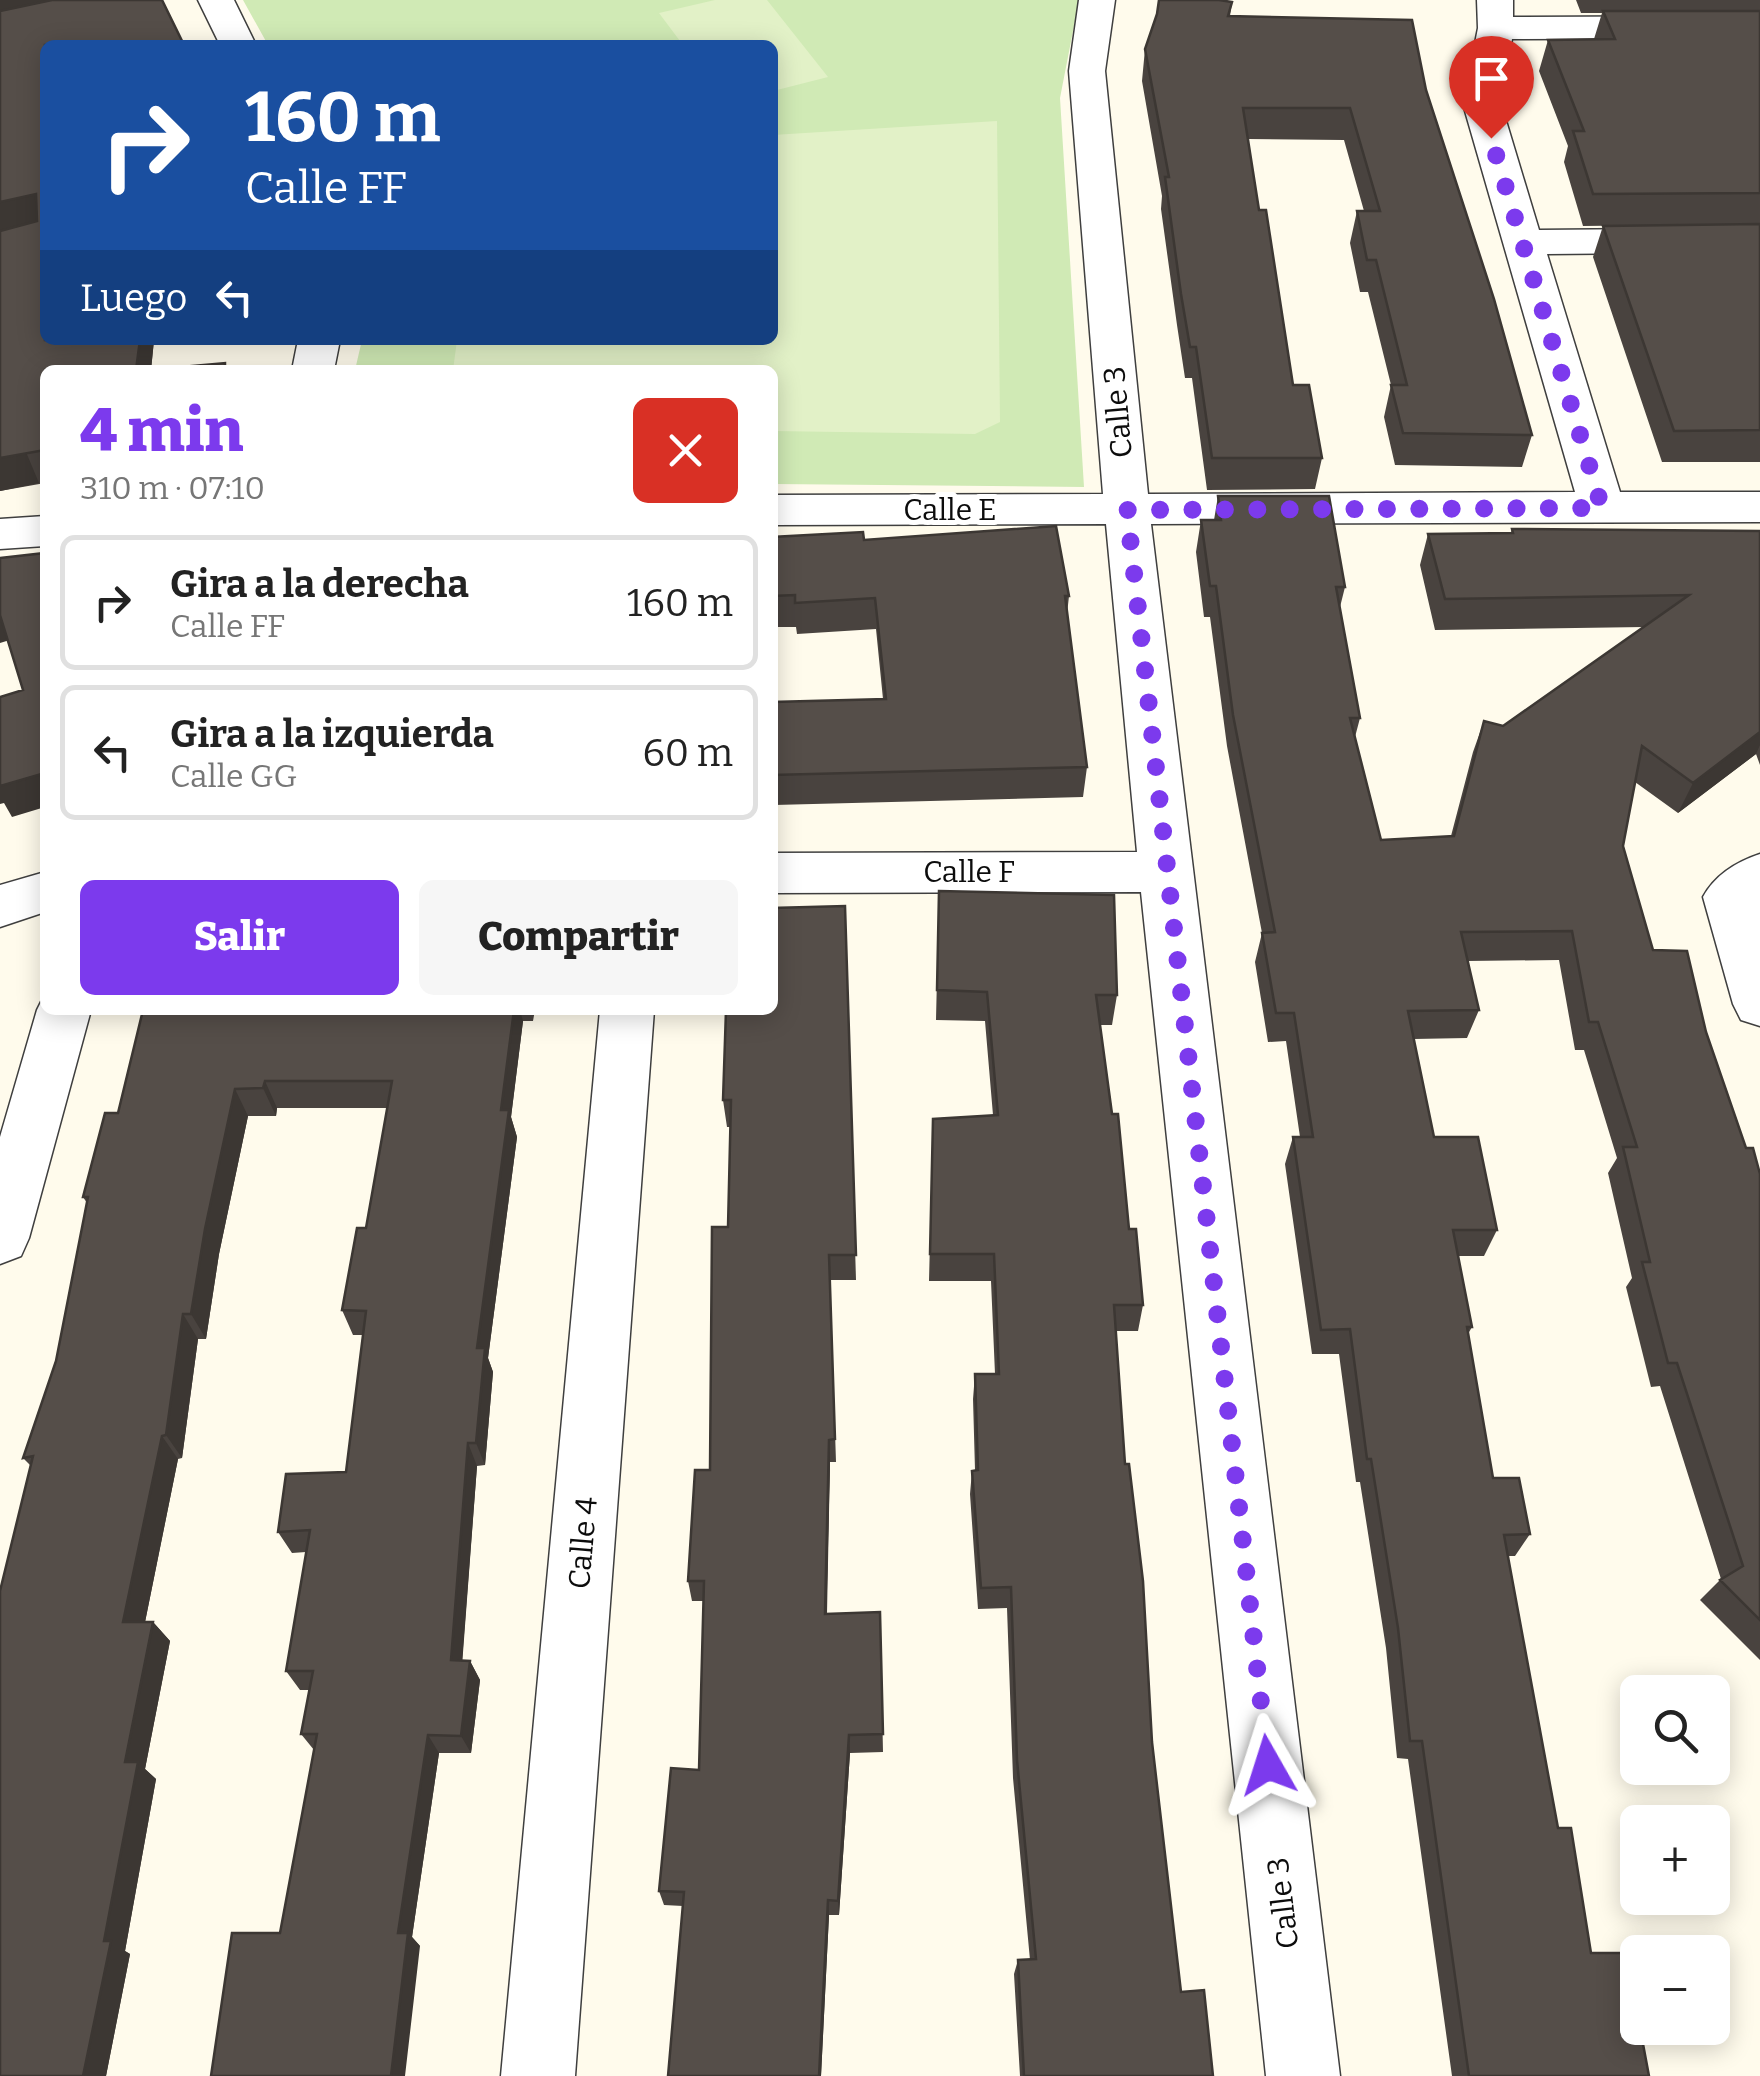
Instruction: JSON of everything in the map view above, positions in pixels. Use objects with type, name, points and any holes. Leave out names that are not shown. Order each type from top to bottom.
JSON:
[{"type":"street","points":[[216,0],[236,40]]},
{"type":"street","name":"Calle 3","points":[[1098,0],[1087,71],[1127,510],[1303,2076]]},
{"type":"street","points":[[1602,508],[1482,104],[1495,14],[1760,27]]},
{"type":"street","points":[[1520,242],[1760,240]]},
{"type":"street","name":"Calle E","points":[[778,510],[1760,507]]},
{"type":"street","points":[[0,534],[40,530]]},
{"type":"street","name":"Calle F","points":[[778,873],[1165,872]]},
{"type":"street","points":[[1760,874],[1729,896],[1760,1004]]},
{"type":"street","points":[[0,906],[40,894]]},
{"type":"street","points":[[0,1238],[63,1015]]},
{"type":"street","name":"Calle 4","points":[[538,2076],[628,1015]]},
{"type":"green space","points":[[243,0],[1079,0],[1060,98],[1084,487],[778,484],[778,365],[356,365],[361,345],[778,345],[778,40],[265,40]]},
{"type":"green space","points":[[715,0],[767,0],[828,77],[778,90],[778,40],[679,40],[659,13]]},
{"type":"green space","points":[[997,121],[1000,422],[975,434],[778,431],[778,365],[454,365],[456,345],[778,345],[778,135]]},
{"type":"building","points":[[52,0],[162,0],[182,40],[40,40],[40,345],[139,345],[137,365],[40,365],[40,451],[0,458],[0,231],[37,221],[36,194],[0,202],[0,11]]},
{"type":"building","points":[[1159,0],[1232,2],[1228,16],[1412,20],[1426,90],[1494,299],[1532,435],[1403,433],[1391,385],[1407,385],[1376,260],[1367,260],[1357,211],[1380,211],[1350,108],[1243,108],[1259,210],[1266,210],[1293,385],[1309,385],[1322,458],[1212,458],[1196,347],[1190,347],[1181,294],[1165,177],[1169,177],[1145,49]]},
{"type":"building","points":[[1603,11],[1760,11],[1760,193],[1593,194],[1573,131],[1584,131],[1548,40],[1615,39]]},
{"type":"building","points":[[1760,224],[1760,430],[1674,431],[1603,226]]},
{"type":"building","points":[[1218,496],[1329,496],[1345,587],[1336,587],[1360,718],[1350,718],[1381,840],[1454,836],[1484,721],[1503,726],[1689,595],[1445,599],[1428,534],[1513,533],[1512,529],[1760,531],[1760,732],[1693,783],[1642,746],[1623,846],[1653,950],[1687,951],[1706,1032],[1746,1148],[1753,1148],[1760,1174],[1760,1620],[1720,1580],[1743,1566],[1677,1363],[1668,1363],[1642,1262],[1650,1262],[1623,1147],[1637,1147],[1598,1022],[1589,1022],[1572,931],[1461,932],[1479,1010],[1408,1011],[1434,1137],[1478,1137],[1497,1230],[1453,1230],[1472,1327],[1467,1327],[1493,1478],[1519,1478],[1530,1534],[1504,1535],[1558,1828],[1571,1828],[1591,1953],[1620,1953],[1620,2045],[1643,2045],[1649,2076],[1469,2076],[1422,1741],[1410,1741],[1398,1628],[1371,1459],[1367,1459],[1350,1329],[1321,1330],[1293,1137],[1313,1137],[1294,1013],[1276,1013],[1262,933],[1275,932],[1233,715],[1216,586],[1210,586],[1201,520],[1221,520]]},
{"type":"building","points":[[1056,526],[1069,596],[1065,596],[1087,767],[778,775],[778,702],[886,699],[875,598],[795,603],[795,595],[778,596],[778,537],[863,532],[864,540]]},
{"type":"building","points":[[40,554],[40,774],[0,786],[0,697],[23,690],[0,615],[0,558]]},
{"type":"building","points":[[939,891],[1114,895],[1117,995],[1096,995],[1112,1114],[1118,1114],[1129,1229],[1136,1229],[1143,1305],[1114,1305],[1125,1464],[1129,1464],[1143,1581],[1152,1742],[1181,1992],[1204,1990],[1213,2076],[1024,2076],[1018,1960],[1036,1959],[1017,1760],[1011,1587],[981,1588],[972,1471],[978,1470],[975,1374],[999,1374],[994,1254],[930,1254],[933,1119],[998,1115],[987,992],[937,990]]},
{"type":"building","points":[[845,906],[856,1255],[829,1255],[835,1439],[829,1440],[825,1614],[880,1612],[883,1734],[849,1735],[838,1901],[828,1900],[819,2076],[668,2076],[684,1892],[659,1891],[671,1768],[699,1770],[704,1581],[688,1581],[695,1470],[710,1470],[712,1227],[728,1227],[731,1100],[723,1100],[726,1015],[778,1015],[778,908]]},
{"type":"building","points":[[142,1015],[513,1015],[501,1110],[509,1110],[477,1348],[485,1348],[476,1443],[468,1443],[451,1660],[470,1661],[461,1736],[428,1735],[398,1933],[408,1933],[391,2076],[211,2076],[232,1933],[280,1933],[317,1734],[301,1734],[313,1671],[286,1671],[310,1530],[278,1532],[286,1474],[346,1472],[366,1311],[342,1310],[357,1228],[366,1228],[392,1081],[265,1081],[263,1088],[235,1089],[191,1314],[183,1314],[166,1435],[162,1436],[123,1622],[153,1622],[125,1762],[138,1762],[104,1941],[111,1941],[83,2076],[0,2076],[0,1591],[33,1456],[23,1458],[56,1361],[88,1197],[83,1197],[105,1113],[118,1113]]},
{"type":"route","points":[[1268,1765],[1127,510],[1602,508],[1491,138]]}]
